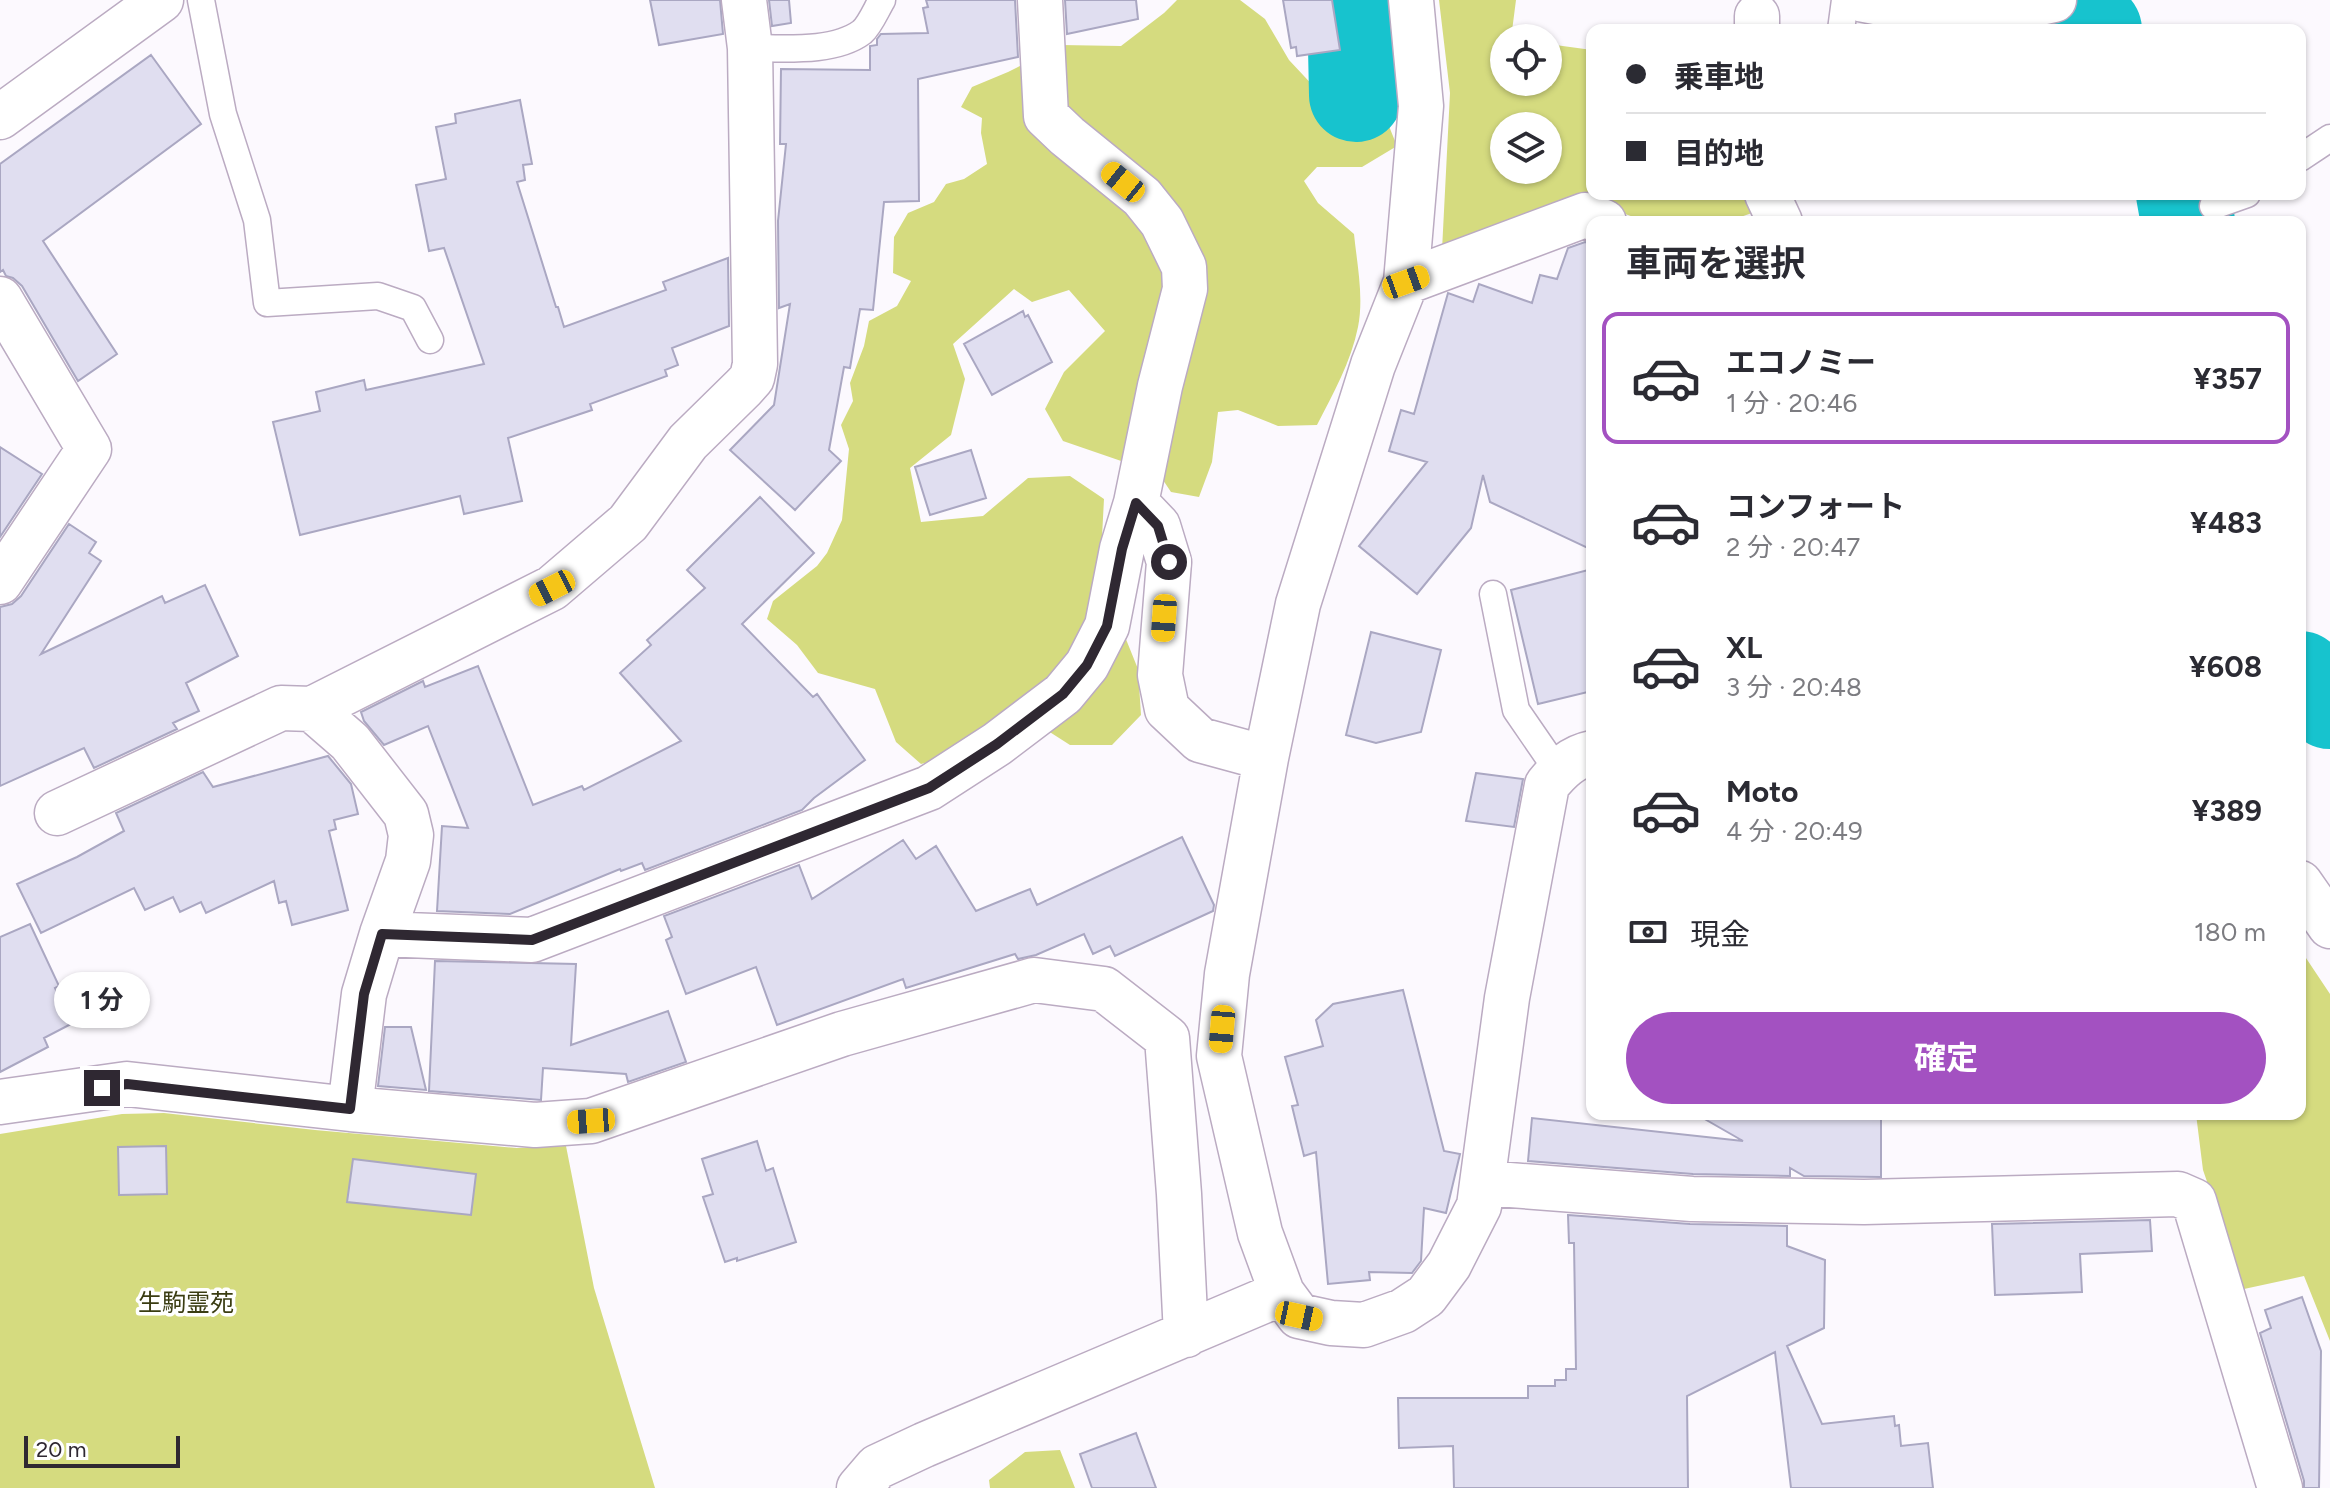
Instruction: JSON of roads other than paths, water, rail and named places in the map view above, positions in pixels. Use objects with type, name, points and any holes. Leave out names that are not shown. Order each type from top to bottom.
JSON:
[{"type":"street","points":[[0,117],[161,0]]},
{"type":"street","points":[[57,813],[281,708],[312,709],[552,588],[628,523],[688,442],[752,378],[755,364],[750,48],[744,0]]},
{"type":"street","points":[[382,934],[532,940],[929,788],[997,744],[1063,694],[1087,665],[1107,626],[1122,549],[1136,503],[1160,386],[1185,289],[1184,267],[1162,222],[1142,197],[1046,116],[1040,0]]},
{"type":"street","points":[[1411,0],[1421,106],[1406,282],[1373,365],[1298,604],[1266,758],[1227,974],[1219,1056],[1260,1233],[1282,1293],[1299,1316],[1331,1323],[1364,1325],[1403,1311],[1426,1296],[1449,1265],[1479,1206],[1507,998],[1547,785],[1575,762]]},
{"type":"street","points":[[1864,0],[1974,21],[2022,4]]},
{"type":"street","points":[[1406,282],[1588,216]]},
{"type":"street","points":[[0,299],[89,449],[0,582]]},
{"type":"street","points":[[1136,503],[1158,526],[1169,562],[1160,675],[1167,709],[1200,740],[1266,758]]},
{"type":"street","points":[[312,709],[350,742],[406,814],[411,835],[408,861],[364,994],[350,1109]]},
{"type":"street","points":[[2306,892],[2330,926]]},
{"type":"street","points":[[0,1102],[127,1084],[350,1109],[535,1125],[591,1121],[842,1034],[1034,980],[1104,989],[1167,1038],[1186,1335]]},
{"type":"street","points":[[1484,1183],[1692,1199],[1849,1202],[2178,1194],[2194,1201],[2280,1488]]},
{"type":"street","points":[[859,1488],[877,1467],[924,1445],[1282,1293]]},
{"type":"lane","points":[[201,0],[223,114],[257,220],[267,303],[378,296],[413,308],[430,340]]},
{"type":"lane","points":[[750,48],[798,48],[842,43],[864,31],[882,0]]},
{"type":"lane","points":[[1842,24],[1845,0]]},
{"type":"lane","points":[[2306,154],[2330,138]]},
{"type":"lane","points":[[2213,206],[2230,200]]},
{"type":"lane","points":[[1493,594],[1516,710],[1575,762]]},
{"type":"waterway","points":[[1354,0],[1356,95]]},
{"type":"waterway","points":[[2060,0],[2088,24]]},
{"type":"waterway","points":[[2184,200],[2187,216]]},
{"type":"waterway","points":[[2306,683],[2330,702]]},
{"type":"park label","name":"生駒霊苑","points":[[186,1302]]}]
